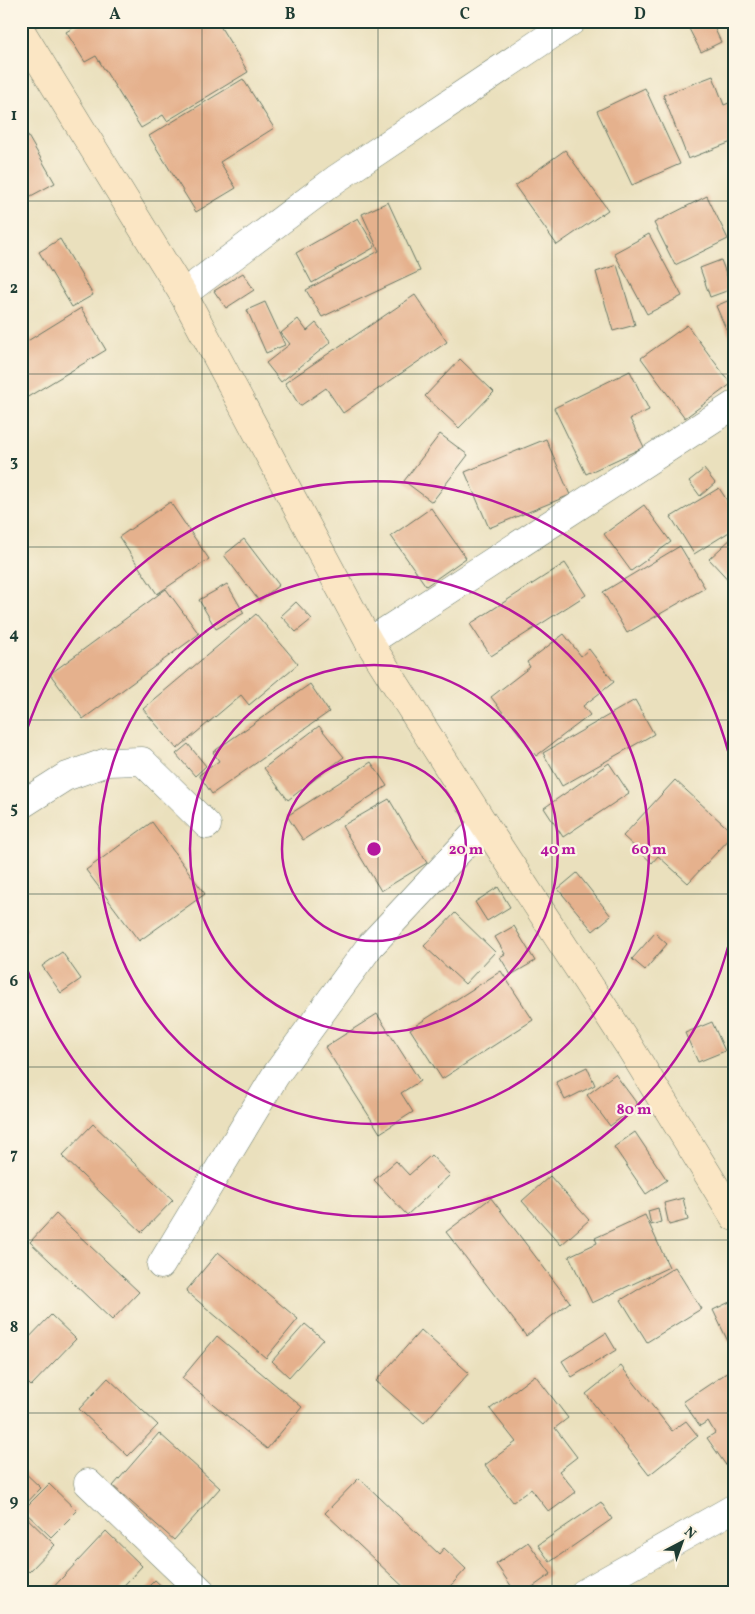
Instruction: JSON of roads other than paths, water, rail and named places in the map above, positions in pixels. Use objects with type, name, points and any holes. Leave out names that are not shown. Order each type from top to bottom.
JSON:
[{"type":"street","points":[[183,294],[336,179],[572,21]]},
{"type":"street","points":[[21,31],[183,294],[368,642],[629,1046],[734,1218]]},
{"type":"street","points":[[368,642],[734,405]]},
{"type":"street","points":[[21,805],[65,777],[107,762],[142,761],[206,825]]},
{"type":"street","points":[[162,1264],[275,1076],[370,946],[484,824]]},
{"type":"street","points":[[88,1484],[203,1593]]},
{"type":"street","points":[[584,1593],[734,1508]]}]
